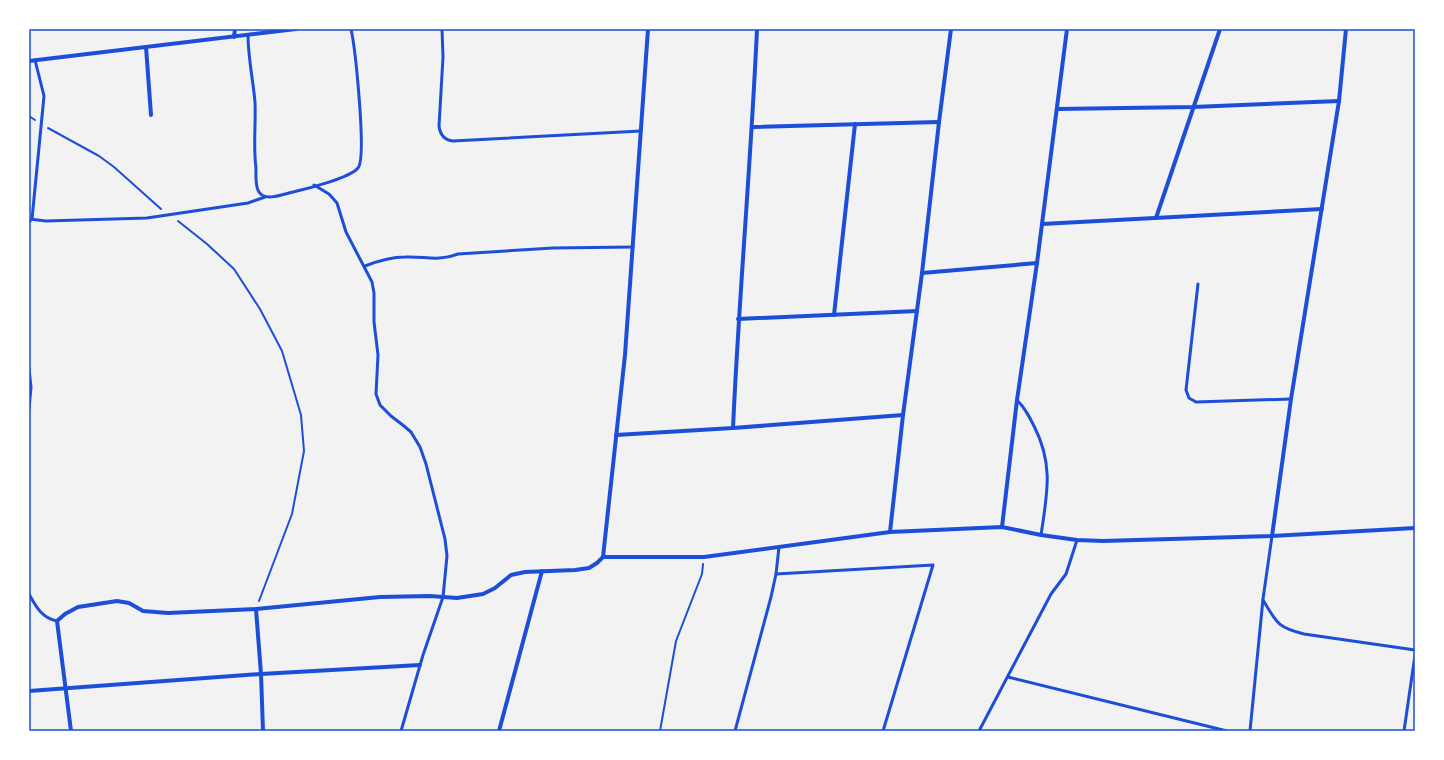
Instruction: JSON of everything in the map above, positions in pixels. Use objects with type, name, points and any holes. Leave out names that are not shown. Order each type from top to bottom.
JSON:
[{"type":"street","points":[[234,37],[235,29]]},
{"type":"street","points":[[29,61],[296,29]]},
{"type":"street","points":[[72,731],[57,621],[65,614],[78,607],[117,601],[129,603],[143,611],[168,613],[256,609],[380,597],[457,598],[483,594],[495,588],[510,575],[525,572],[589,568],[603,557],[625,355],[648,29]]},
{"type":"street","points":[[732,428],[738,319],[753,127],[757,29]]},
{"type":"street","points":[[890,532],[951,29]]},
{"type":"street","points":[[1002,527],[1017,400],[1037,263],[1067,29]]},
{"type":"street","points":[[1156,218],[1220,29]]},
{"type":"street","points":[[1272,536],[1291,399],[1339,101],[1346,29]]},
{"type":"street","points":[[146,47],[151,115]]},
{"type":"street","points":[[1057,109],[1193,107],[1339,101]]},
{"type":"street","points":[[753,127],[939,122]]},
{"type":"street","points":[[834,315],[855,124]]},
{"type":"street","points":[[1042,224],[1322,209]]},
{"type":"street","points":[[922,273],[1037,263]]},
{"type":"street","points":[[738,319],[917,311]]},
{"type":"street","points":[[616,435],[903,415]]},
{"type":"street","points":[[603,557],[704,557],[890,532],[1002,527],[1041,535],[1077,540],[1103,541],[1272,536],[1415,528]]},
{"type":"street","points":[[499,731],[542,571]]},
{"type":"street","points":[[256,609],[261,674],[263,731]]},
{"type":"street","points":[[29,691],[261,674],[420,665]]},
{"type":"lane","points":[[35,60],[44,96],[30,220],[46,221],[147,218],[248,203],[265,197],[314,186],[343,177],[357,169],[361,162],[360,118],[351,29]]},
{"type":"lane","points":[[442,29],[443,57],[439,126],[441,134],[446,140],[453,141],[641,131]]},
{"type":"lane","points":[[248,35],[249,62],[255,103],[254,158],[258,191],[265,197]]},
{"type":"lane","points":[[314,186],[329,194],[337,203],[346,232],[372,282],[374,293],[374,322],[378,355],[376,394],[380,405],[410,432],[424,455],[445,539],[447,556],[443,597],[420,665],[401,731]]},
{"type":"lane","points":[[365,266],[383,259],[406,257],[434,259],[450,257],[458,254],[553,248],[633,247]]},
{"type":"lane","points":[[1198,284],[1186,390],[1189,398],[1196,402],[1291,399]]},
{"type":"lane","points":[[29,369],[31,387],[29,409]]},
{"type":"lane","points":[[1017,400],[1026,410],[1036,430],[1044,448],[1047,461],[1048,480],[1041,535]]},
{"type":"lane","points":[[1250,731],[1263,600],[1272,536]]},
{"type":"lane","points":[[979,731],[1051,594],[1066,574],[1077,540]]},
{"type":"lane","points":[[735,731],[776,574],[779,547]]},
{"type":"lane","points":[[776,574],[933,565],[883,731]]},
{"type":"lane","points":[[29,594],[42,614],[52,620],[57,621]]},
{"type":"lane","points":[[1263,600],[1276,621],[1287,629],[1304,634],[1415,650]]},
{"type":"lane","points":[[1404,731],[1415,655]]},
{"type":"lane","points":[[1008,677],[1227,731]]},
{"type":"path","points":[[29,116],[109,163],[153,202],[207,244],[234,269],[260,309],[282,352],[301,415],[304,451],[292,514],[256,609]]},
{"type":"path","points":[[660,731],[676,641],[702,574],[704,557]]}]
